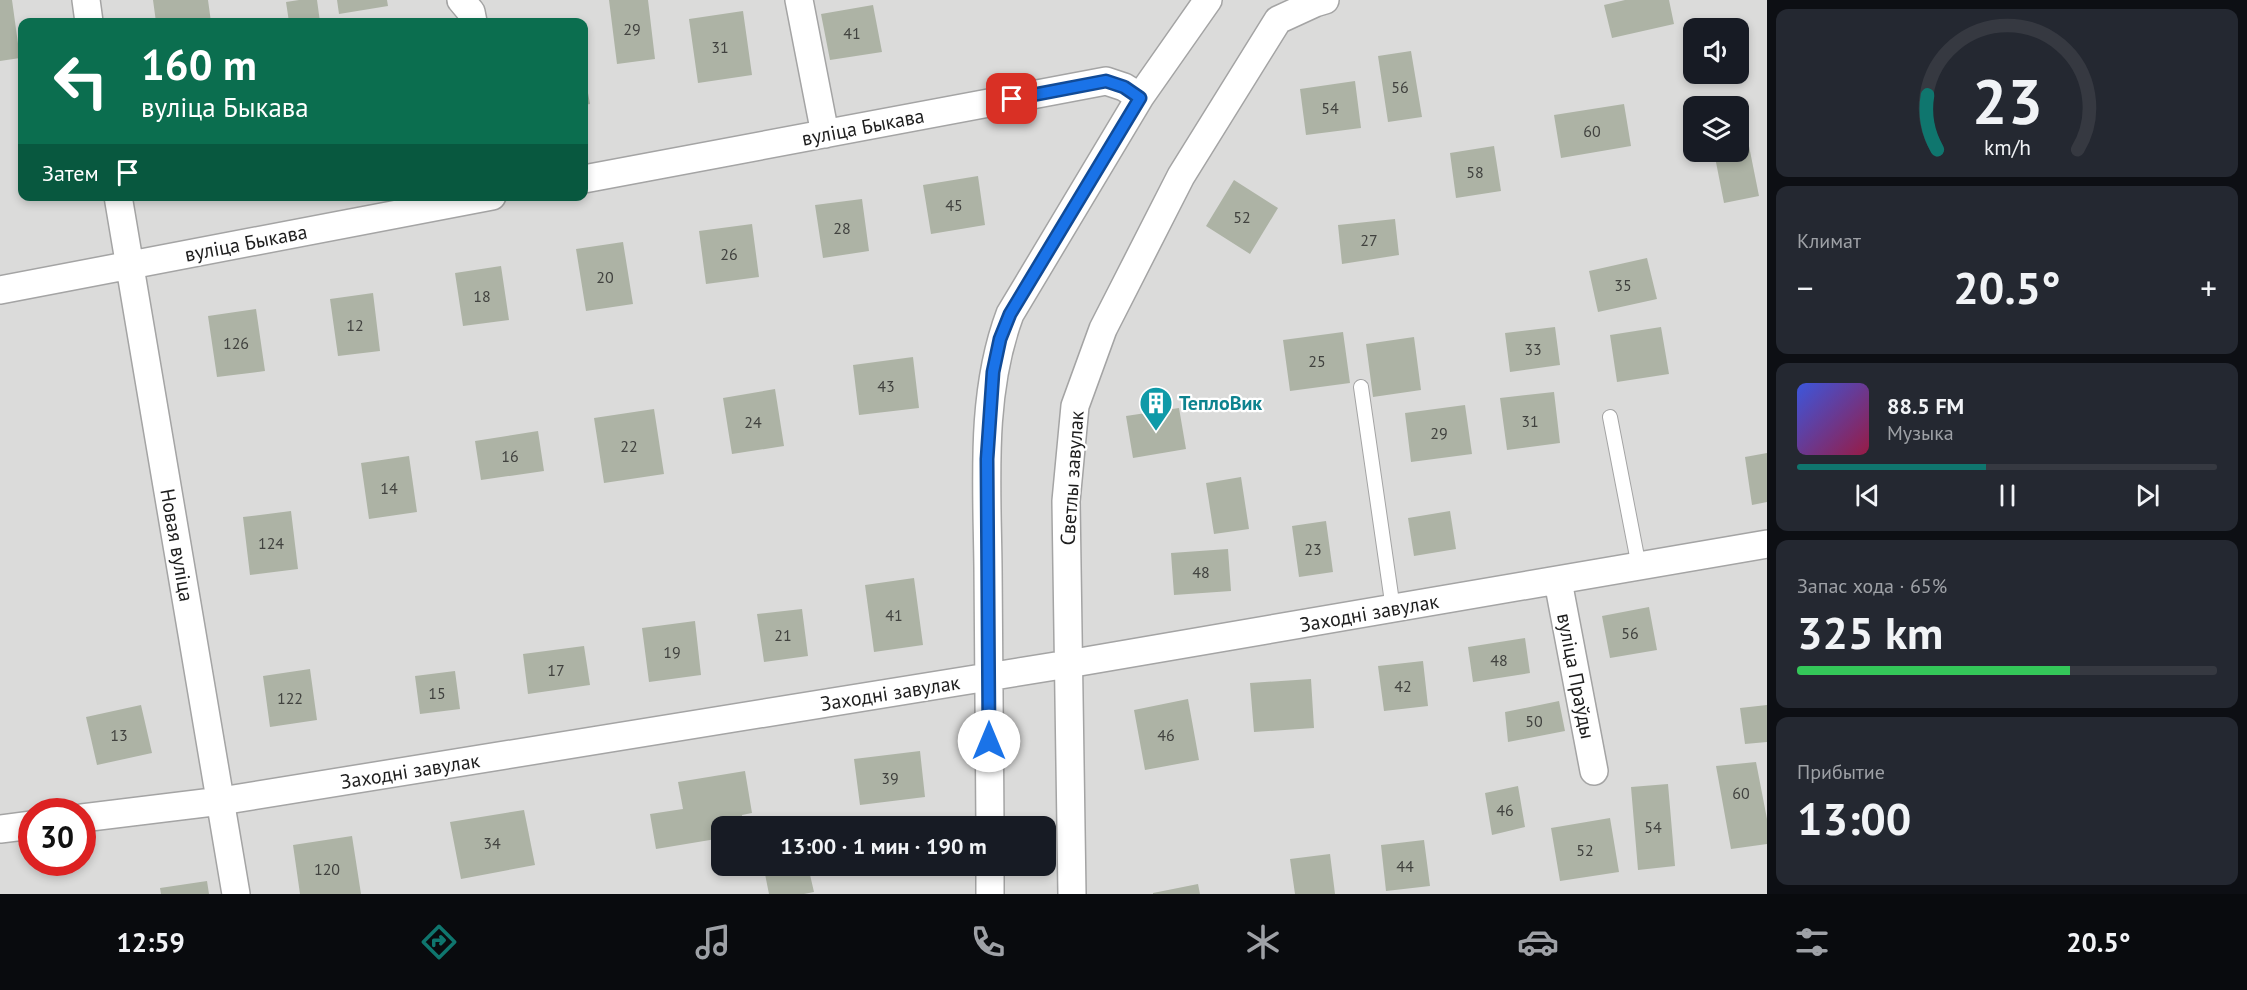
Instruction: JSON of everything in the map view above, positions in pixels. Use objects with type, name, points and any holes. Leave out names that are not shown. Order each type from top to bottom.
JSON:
[{"type":"street","points":[[86,0],[88,18]]},
{"type":"street","points":[[461,0],[471,12],[472,18]]},
{"type":"street","points":[[799,0],[825,134]]},
{"type":"street","points":[[990,816],[987,459],[993,372],[1000,339],[1010,314],[1140,98],[1208,0]]},
{"type":"street","name":"Светлы завулак","points":[[1072,894],[1066,501],[1075,406],[1103,329],[1181,176],[1278,20],[1325,0]]},
{"type":"street","name":"вуліца Быкава","points":[[588,178],[1106,81],[1124,87],[1140,98]]},
{"type":"street","name":"Новая вуліца","points":[[119,201],[236,894]]},
{"type":"street","name":"вуліца Быкава","points":[[0,290],[466,201]]},
{"type":"street","name":"Заходні завулак","points":[[96,816],[221,801],[989,677],[1767,544]]},
{"type":"street","name":"вуліца Праўды","points":[[1558,580],[1594,771]]},
{"type":"street","points":[[0,828],[18,826]]},
{"type":"street","points":[[990,876],[990,894]]},
{"type":"lane","points":[[1361,387],[1393,609]]},
{"type":"lane","points":[[1610,417],[1639,567]]},
{"type":"shaded area","points":[[0,0],[1767,0],[1767,894],[0,894]]},
{"type":"building","points":[[0,0],[12,0],[18,58],[0,61]]},
{"type":"building","points":[[153,0],[208,0],[210,18],[155,18]]},
{"type":"building","points":[[317,0],[319,18],[288,18],[286,2]]},
{"type":"building","points":[[337,0],[387,0],[388,6],[339,14]]},
{"type":"building","points":[[609,0],[648,0],[655,59],[617,64]]},
{"type":"building","points":[[1625,0],[1669,0],[1674,24],[1612,38],[1604,5]]},
{"type":"building","points":[[873,5],[882,52],[830,60],[821,14]]},
{"type":"building","points":[[743,11],[752,75],[698,83],[689,19]]},
{"type":"building","points":[[1411,51],[1422,117],[1388,122],[1378,56]]},
{"type":"building","points":[[1355,81],[1361,128],[1306,135],[1300,89]]},
{"type":"building","points":[[1624,104],[1631,146],[1561,158],[1554,115]]},
{"type":"building","points":[[1494,146],[1501,191],[1456,198],[1450,153]]},
{"type":"building","points":[[1749,146],[1759,196],[1724,203],[1716,162],[1749,162]]},
{"type":"building","points":[[978,176],[985,225],[931,234],[923,185]]},
{"type":"building","points":[[1234,180],[1278,208],[1250,254],[1206,226]]},
{"type":"building","points":[[862,199],[869,251],[823,258],[815,205]]},
{"type":"building","points":[[1395,219],[1399,255],[1342,264],[1338,225]]},
{"type":"building","points":[[752,224],[759,277],[706,284],[699,231]]},
{"type":"building","points":[[623,242],[633,304],[586,311],[576,249]]},
{"type":"building","points":[[1647,258],[1657,299],[1598,312],[1589,271]]},
{"type":"building","points":[[501,266],[509,320],[463,326],[455,273]]},
{"type":"building","points":[[373,293],[380,351],[338,356],[330,299]]},
{"type":"building","points":[[256,309],[265,371],[217,377],[208,316]]},
{"type":"building","points":[[1555,327],[1560,365],[1510,372],[1505,333]]},
{"type":"building","points":[[1661,327],[1669,374],[1617,382],[1610,335]]},
{"type":"building","points":[[1343,332],[1350,383],[1290,391],[1283,340]]},
{"type":"building","points":[[1414,337],[1421,390],[1373,397],[1366,344]]},
{"type":"building","points":[[913,357],[919,408],[859,415],[853,365]]},
{"type":"building","points":[[775,389],[784,446],[732,454],[723,398]]},
{"type":"building","points":[[1554,392],[1560,443],[1507,450],[1500,398]]},
{"type":"building","points":[[1465,405],[1472,454],[1411,462],[1405,413]]},
{"type":"building","name":"ТеплоВик","points":[[1179,408],[1186,449],[1133,458],[1126,416]]},
{"type":"building","points":[[654,409],[664,474],[604,483],[594,418]]},
{"type":"building","points":[[538,431],[544,471],[481,480],[475,441]]},
{"type":"building","points":[[1767,453],[1767,502],[1752,505],[1745,457]]},
{"type":"building","points":[[409,456],[417,512],[369,519],[361,463]]},
{"type":"building","points":[[1241,477],[1249,529],[1214,534],[1206,483]]},
{"type":"building","points":[[291,511],[298,569],[250,575],[243,517]]},
{"type":"building","points":[[1450,511],[1456,549],[1414,556],[1408,518]]},
{"type":"building","points":[[1326,521],[1333,572],[1299,577],[1292,526]]},
{"type":"building","points":[[1228,549],[1231,591],[1174,595],[1171,553]]},
{"type":"building","points":[[914,578],[923,645],[874,652],[865,585]]},
{"type":"building","points":[[1649,607],[1657,650],[1610,658],[1602,616]]},
{"type":"building","points":[[802,609],[808,656],[764,662],[757,614]]},
{"type":"building","points":[[695,621],[701,675],[649,682],[642,628]]},
{"type":"building","points":[[1525,638],[1530,673],[1473,682],[1468,647]]},
{"type":"building","points":[[584,646],[590,685],[528,694],[523,654]]},
{"type":"building","points":[[1423,661],[1428,706],[1384,711],[1378,666]]},
{"type":"building","points":[[310,669],[317,720],[270,727],[263,676]]},
{"type":"building","points":[[455,671],[460,709],[420,714],[415,676]]},
{"type":"building","points":[[1311,679],[1314,728],[1254,732],[1250,683]]},
{"type":"building","points":[[1188,699],[1199,760],[1145,770],[1134,710]]},
{"type":"building","points":[[1559,701],[1565,731],[1508,742],[1505,712]]},
{"type":"building","points":[[141,705],[152,753],[97,765],[86,717]]},
{"type":"building","points":[[1767,705],[1767,742],[1745,744],[1740,708]]},
{"type":"building","points":[[920,751],[925,797],[860,805],[854,759]]},
{"type":"building","points":[[1756,762],[1767,819],[1767,844],[1731,849],[1716,766]]},
{"type":"building","points":[[745,771],[752,813],[742,816],[711,816],[711,840],[656,849],[650,814],[683,809],[678,782]]},
{"type":"building","points":[[1668,784],[1675,866],[1638,870],[1631,787]]},
{"type":"building","points":[[1518,786],[1525,827],[1492,835],[1485,793]]},
{"type":"building","points":[[524,810],[535,865],[461,879],[450,822]]},
{"type":"building","points":[[1610,818],[1619,872],[1560,881],[1551,828]]},
{"type":"building","points":[[352,836],[361,894],[300,894],[293,845]]},
{"type":"building","points":[[1424,840],[1430,886],[1386,891],[1381,845]]},
{"type":"building","points":[[1330,854],[1335,894],[1295,894],[1290,859]]},
{"type":"building","points":[[765,876],[810,876],[814,892],[769,894]]},
{"type":"building","points":[[207,881],[209,894],[161,894],[160,888]]},
{"type":"building","points":[[1198,884],[1200,894],[1153,894],[1153,893]]},
{"type":"place","name":"ТеплоВик","points":[[1156,432]]},
{"type":"route","points":[[989,741],[987,459],[993,372],[1000,339],[1010,314],[1140,98],[1124,87],[1106,81],[1012,99]]}]
